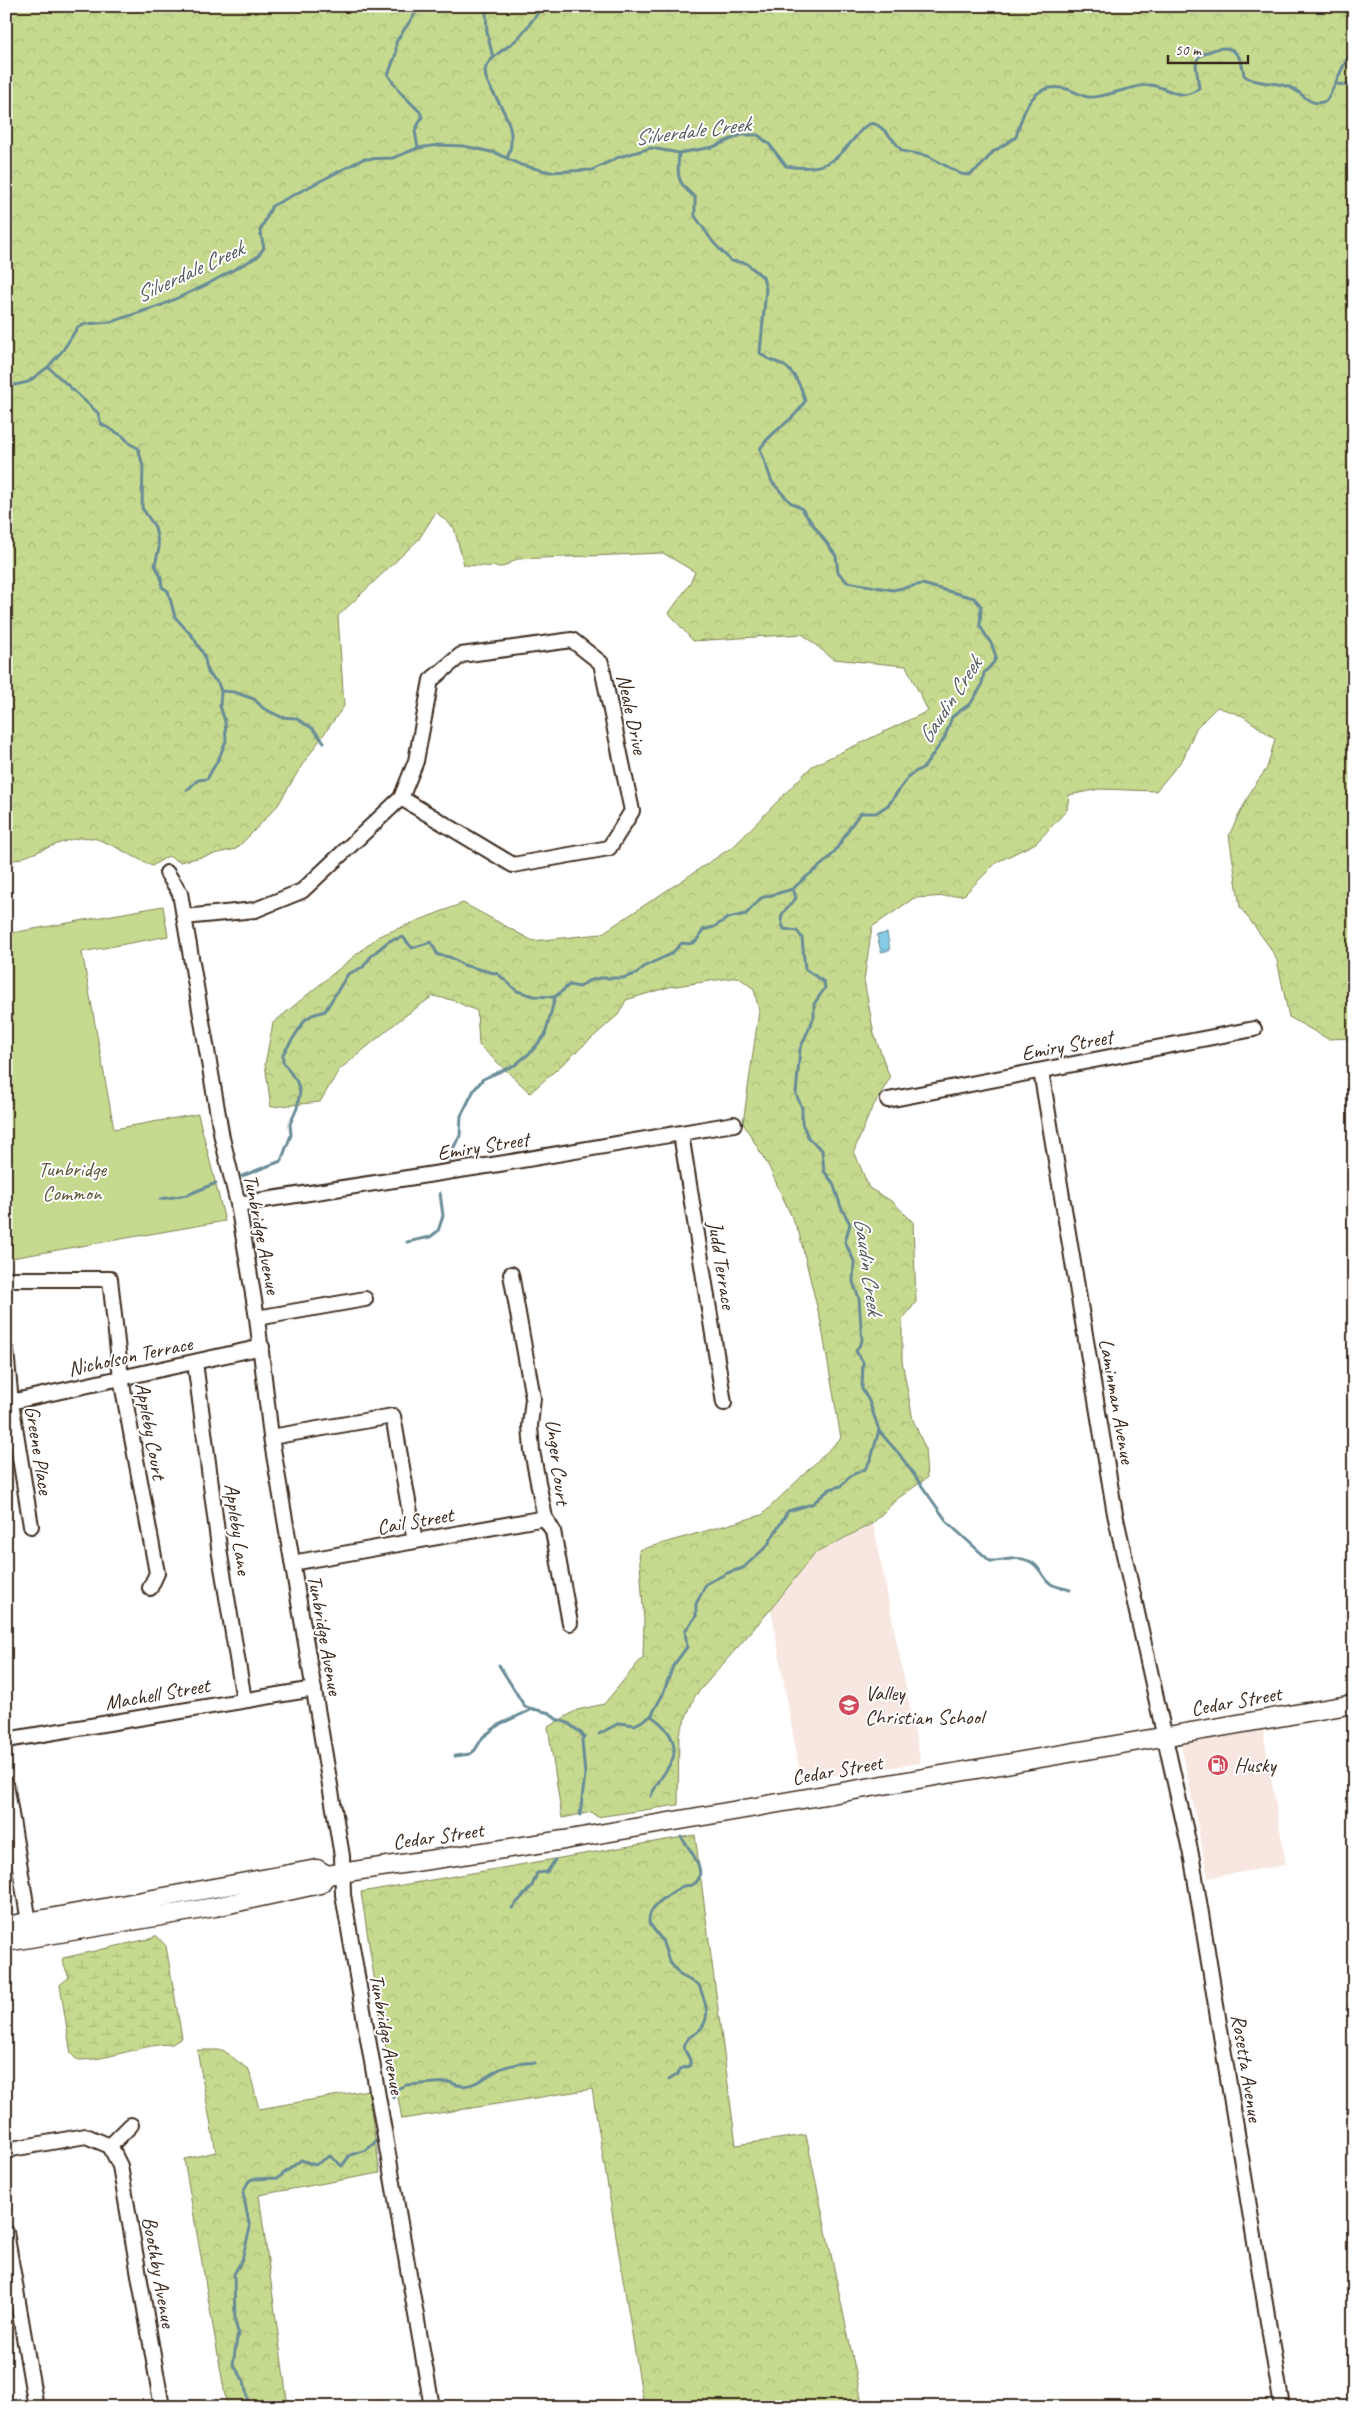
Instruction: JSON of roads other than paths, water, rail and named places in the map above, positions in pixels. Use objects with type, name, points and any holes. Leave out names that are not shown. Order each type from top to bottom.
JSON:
[{"type":"main road","name":"Cedar Street","points":[[6,1942],[215,1907],[320,1884],[334,1874],[564,1840],[1354,1704]]},
{"type":"main road","name":"Cedar Street","points":[[6,1926],[317,1868],[334,1874]]},
{"type":"street","name":"Neale Drive","points":[[184,917],[255,910],[302,891],[401,798],[416,761],[431,680],[461,655],[572,640],[601,663],[632,811],[609,848],[513,864],[401,798]]},
{"type":"street","name":"Tunbridge Avenue","points":[[167,873],[180,892],[222,1138],[238,1204],[262,1347],[270,1437],[342,1856],[334,1874],[344,1905],[432,2407]]},
{"type":"street","name":"Emiry Street","points":[[888,1100],[1254,1030]]},
{"type":"street","name":"Laminman Avenue","points":[[1041,1071],[1116,1514],[1165,1736]]},
{"type":"street","name":"Emiry Street","points":[[238,1204],[734,1124]]},
{"type":"street","name":"Judd Terrace","points":[[681,1134],[724,1403]]},
{"type":"street","name":"Unger Court","points":[[511,1274],[533,1398],[530,1426],[532,1451],[544,1518],[553,1531],[570,1624]]},
{"type":"street","name":"Appleby Court","points":[[6,1279],[110,1279],[121,1378],[157,1573],[150,1588]]},
{"type":"street","points":[[257,1318],[365,1299]]},
{"type":"street","name":"Nicholson Terrace","points":[[9,1403],[262,1347]]},
{"type":"street","name":"Greene Place","points":[[6,1351],[9,1403],[32,1526]]},
{"type":"street","name":"Appleby Lane","points":[[195,1362],[220,1555],[244,1700]]},
{"type":"street","points":[[270,1437],[393,1416],[415,1541]]},
{"type":"street","name":"Cail Street","points":[[292,1563],[544,1518]]},
{"type":"street","name":"Machell Street","points":[[6,1740],[314,1689]]},
{"type":"street","name":"Rosetta Avenue","points":[[1165,1736],[1192,1859],[1282,2407]]},
{"type":"street","points":[[6,1784],[10,1835],[29,1922]]},
{"type":"street","points":[[6,2150],[86,2136],[110,2146],[131,2125]]},
{"type":"street","name":"Boothby Avenue","points":[[110,2146],[120,2166],[162,2407]]},
{"type":"street","points":[[6,2232],[36,2407]]},
{"type":"water","points":[[887,933],[890,950],[881,952],[877,935]]},
{"type":"waterway","points":[[418,148],[415,131],[422,117],[420,112],[400,92],[388,75],[396,54],[396,42],[420,6]]},
{"type":"waterway","points":[[483,6],[486,9],[487,32],[493,58]]},
{"type":"waterway","points":[[507,158],[511,143],[510,129],[506,116],[485,73],[490,61],[520,36],[543,6]]},
{"type":"waterway","name":"Silverdale Creek","points":[[6,384],[15,385],[28,382],[48,367],[63,350],[78,327],[86,324],[111,322],[162,305],[204,286],[257,257],[264,248],[260,231],[272,206],[363,159],[393,158],[418,148],[439,145],[464,146],[496,153],[521,165],[550,172],[592,170],[619,157],[651,148],[679,153],[713,147],[741,135],[758,135],[769,144],[786,166],[807,168],[820,166],[832,160],[848,146],[862,129],[874,124],[881,127],[902,151],[928,156],[961,174],[969,175],[980,167],[993,152],[1016,137],[1026,108],[1031,100],[1045,89],[1055,87],[1094,97],[1149,85],[1186,94],[1199,88],[1196,65],[1198,57],[1207,52],[1223,48],[1235,52],[1239,57],[1244,75],[1249,78],[1259,82],[1289,87],[1310,101],[1320,103],[1326,101],[1354,49]]},
{"type":"waterway","points":[[1337,84],[1354,86]]},
{"type":"waterway","name":"Gaudin Creek","points":[[599,1734],[619,1723],[635,1725],[651,1716],[663,1694],[673,1666],[687,1647],[685,1631],[696,1616],[696,1604],[706,1584],[727,1573],[743,1568],[767,1546],[788,1511],[812,1504],[830,1489],[841,1486],[850,1476],[865,1469],[871,1459],[879,1430],[869,1401],[862,1389],[863,1362],[856,1351],[862,1341],[859,1298],[853,1282],[854,1261],[845,1242],[850,1224],[841,1207],[833,1183],[824,1171],[822,1150],[809,1139],[802,1123],[802,1108],[796,1094],[800,1049],[814,1017],[814,1004],[825,988],[824,982],[805,969],[802,938],[797,931],[784,929],[781,919],[784,912],[796,898],[793,889],[829,858],[861,813],[876,813],[888,805],[910,775],[924,767],[944,739],[952,717],[971,703],[981,687],[984,673],[996,657],[992,645],[980,626],[981,606],[974,598],[922,584],[893,590],[847,582],[838,572],[836,556],[801,508],[790,502],[772,482],[760,449],[770,436],[801,408],[805,401],[804,396],[800,385],[790,370],[781,364],[767,359],[760,353],[766,289],[763,277],[746,263],[731,261],[713,242],[695,216],[695,197],[684,187],[679,178],[679,153]]},
{"type":"waterway","points":[[48,367],[98,413],[101,424],[123,436],[130,444],[138,448],[143,466],[142,508],[155,527],[159,548],[155,565],[161,577],[162,587],[168,591],[175,617],[193,637],[204,655],[208,673],[218,683],[221,691],[220,706],[225,721],[226,741],[207,779],[198,780],[187,790]]},
{"type":"waterway","points":[[221,691],[234,692],[254,699],[263,708],[281,717],[295,718],[312,728],[324,742]]},
{"type":"waterway","points":[[242,1176],[281,1161],[291,1135],[290,1124],[297,1108],[300,1092],[297,1082],[283,1062],[283,1054],[305,1020],[312,1015],[325,1011],[348,974],[363,967],[372,955],[389,941],[403,937],[412,948],[431,942],[438,955],[450,957],[463,965],[498,974],[517,991],[534,996],[555,997],[569,985],[580,987],[588,981],[600,978],[623,978],[636,974],[645,966],[671,954],[682,943],[690,944],[695,942],[703,930],[714,927],[728,918],[746,914],[761,898],[793,889]]},
{"type":"waterway","points":[[449,1164],[451,1152],[460,1136],[461,1116],[474,1090],[483,1079],[515,1065],[531,1052],[545,1035],[555,997]]},
{"type":"waterway","points":[[160,1199],[187,1195],[216,1183]]},
{"type":"waterway","points":[[407,1242],[430,1237],[438,1231],[443,1216],[440,1193]]},
{"type":"waterway","points":[[879,1431],[900,1455],[948,1523],[990,1561],[1024,1559],[1036,1565],[1051,1584],[1070,1590]]},
{"type":"waterway","points":[[499,1665],[525,1707],[550,1713],[556,1719],[568,1723],[582,1734],[584,1738]]},
{"type":"waterway","points":[[455,1756],[470,1754],[475,1750],[483,1737],[500,1724],[533,1709]]},
{"type":"waterway","points":[[651,1716],[665,1728],[674,1745],[673,1758],[651,1796]]},
{"type":"waterway","points":[[580,1815],[585,1775],[582,1740],[585,1737]]},
{"type":"waterway","points":[[669,2080],[678,2074],[680,2069],[690,2066],[690,2060],[684,2048],[685,2043],[702,2028],[706,2017],[705,2004],[699,1985],[680,1975],[669,1961],[662,1940],[649,1923],[650,1913],[660,1901],[681,1887],[692,1885],[698,1880],[700,1875],[697,1861],[681,1837]]},
{"type":"waterway","points":[[512,1908],[532,1886],[537,1873],[547,1872],[555,1860]]},
{"type":"waterway","name":"Gaudin Creek","points":[[393,2098],[397,2089],[406,2085],[450,2082],[457,2085],[470,2085],[500,2069],[522,2063],[535,2063]]},
{"type":"waterway","name":"Gaudin Creek","points":[[249,2407],[244,2381],[233,2364],[238,2332],[235,2321],[234,2274],[242,2260],[250,2228],[243,2193],[248,2182],[252,2179],[278,2178],[301,2160],[315,2165],[330,2156],[342,2166],[350,2155],[366,2150],[379,2139]]},
{"type":"place","name":"Valley Christian School","points":[[849,1705]]},
{"type":"place","name":"Husky","points":[[1218,1765]]},
{"type":"park label","name":"Tunbridge Common","points":[[72,1181]]}]
